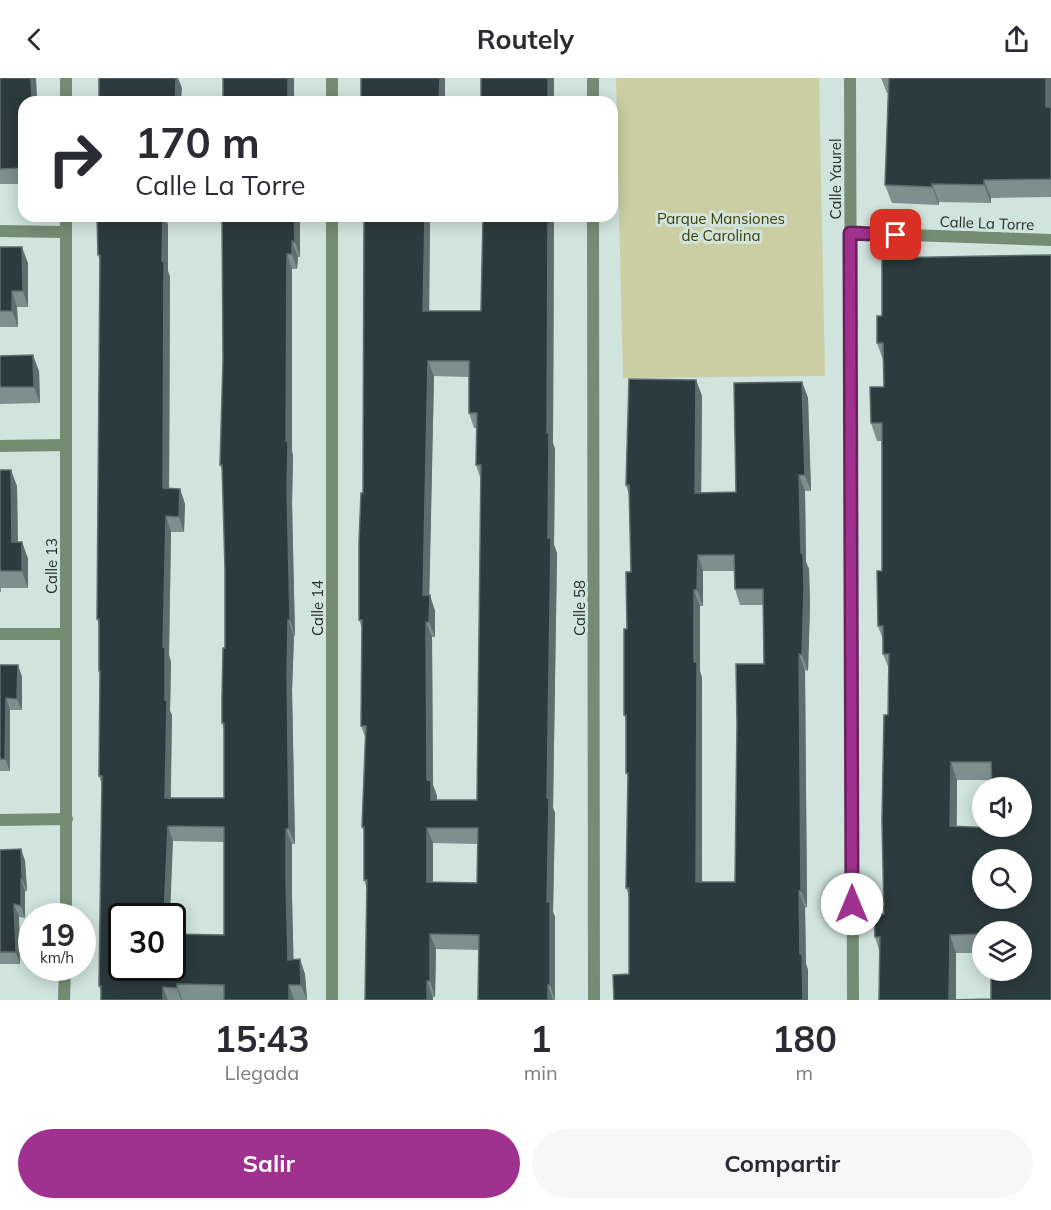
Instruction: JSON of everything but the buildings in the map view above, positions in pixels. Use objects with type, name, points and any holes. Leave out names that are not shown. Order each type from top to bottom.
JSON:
[{"type":"street","points":[[66,78],[66,96]]},
{"type":"street","points":[[332,78],[332,96]]},
{"type":"street","points":[[593,78],[593,96]]},
{"type":"street","name":"Calle Yaurel","points":[[850,78],[853,1000]]},
{"type":"street","name":"Calle 13","points":[[66,222],[66,903]]},
{"type":"street","name":"Calle 14","points":[[332,222],[332,1000]]},
{"type":"street","name":"Calle 58","points":[[593,222],[594,1000]]},
{"type":"street","points":[[0,231],[66,232]]},
{"type":"street","name":"Calle La Torre","points":[[850,233],[1051,240]]},
{"type":"street","points":[[0,446],[65,445]]},
{"type":"street","points":[[0,634],[66,634]]},
{"type":"street","points":[[0,820],[67,819]]},
{"type":"street","points":[[64,1000],[65,981]]},
{"type":"green space","name":"Parque Mansiones de Carolina","points":[[616,78],[819,78],[825,376],[623,378]]},
{"type":"route","points":[[852,904],[850,233],[896,235]]}]
